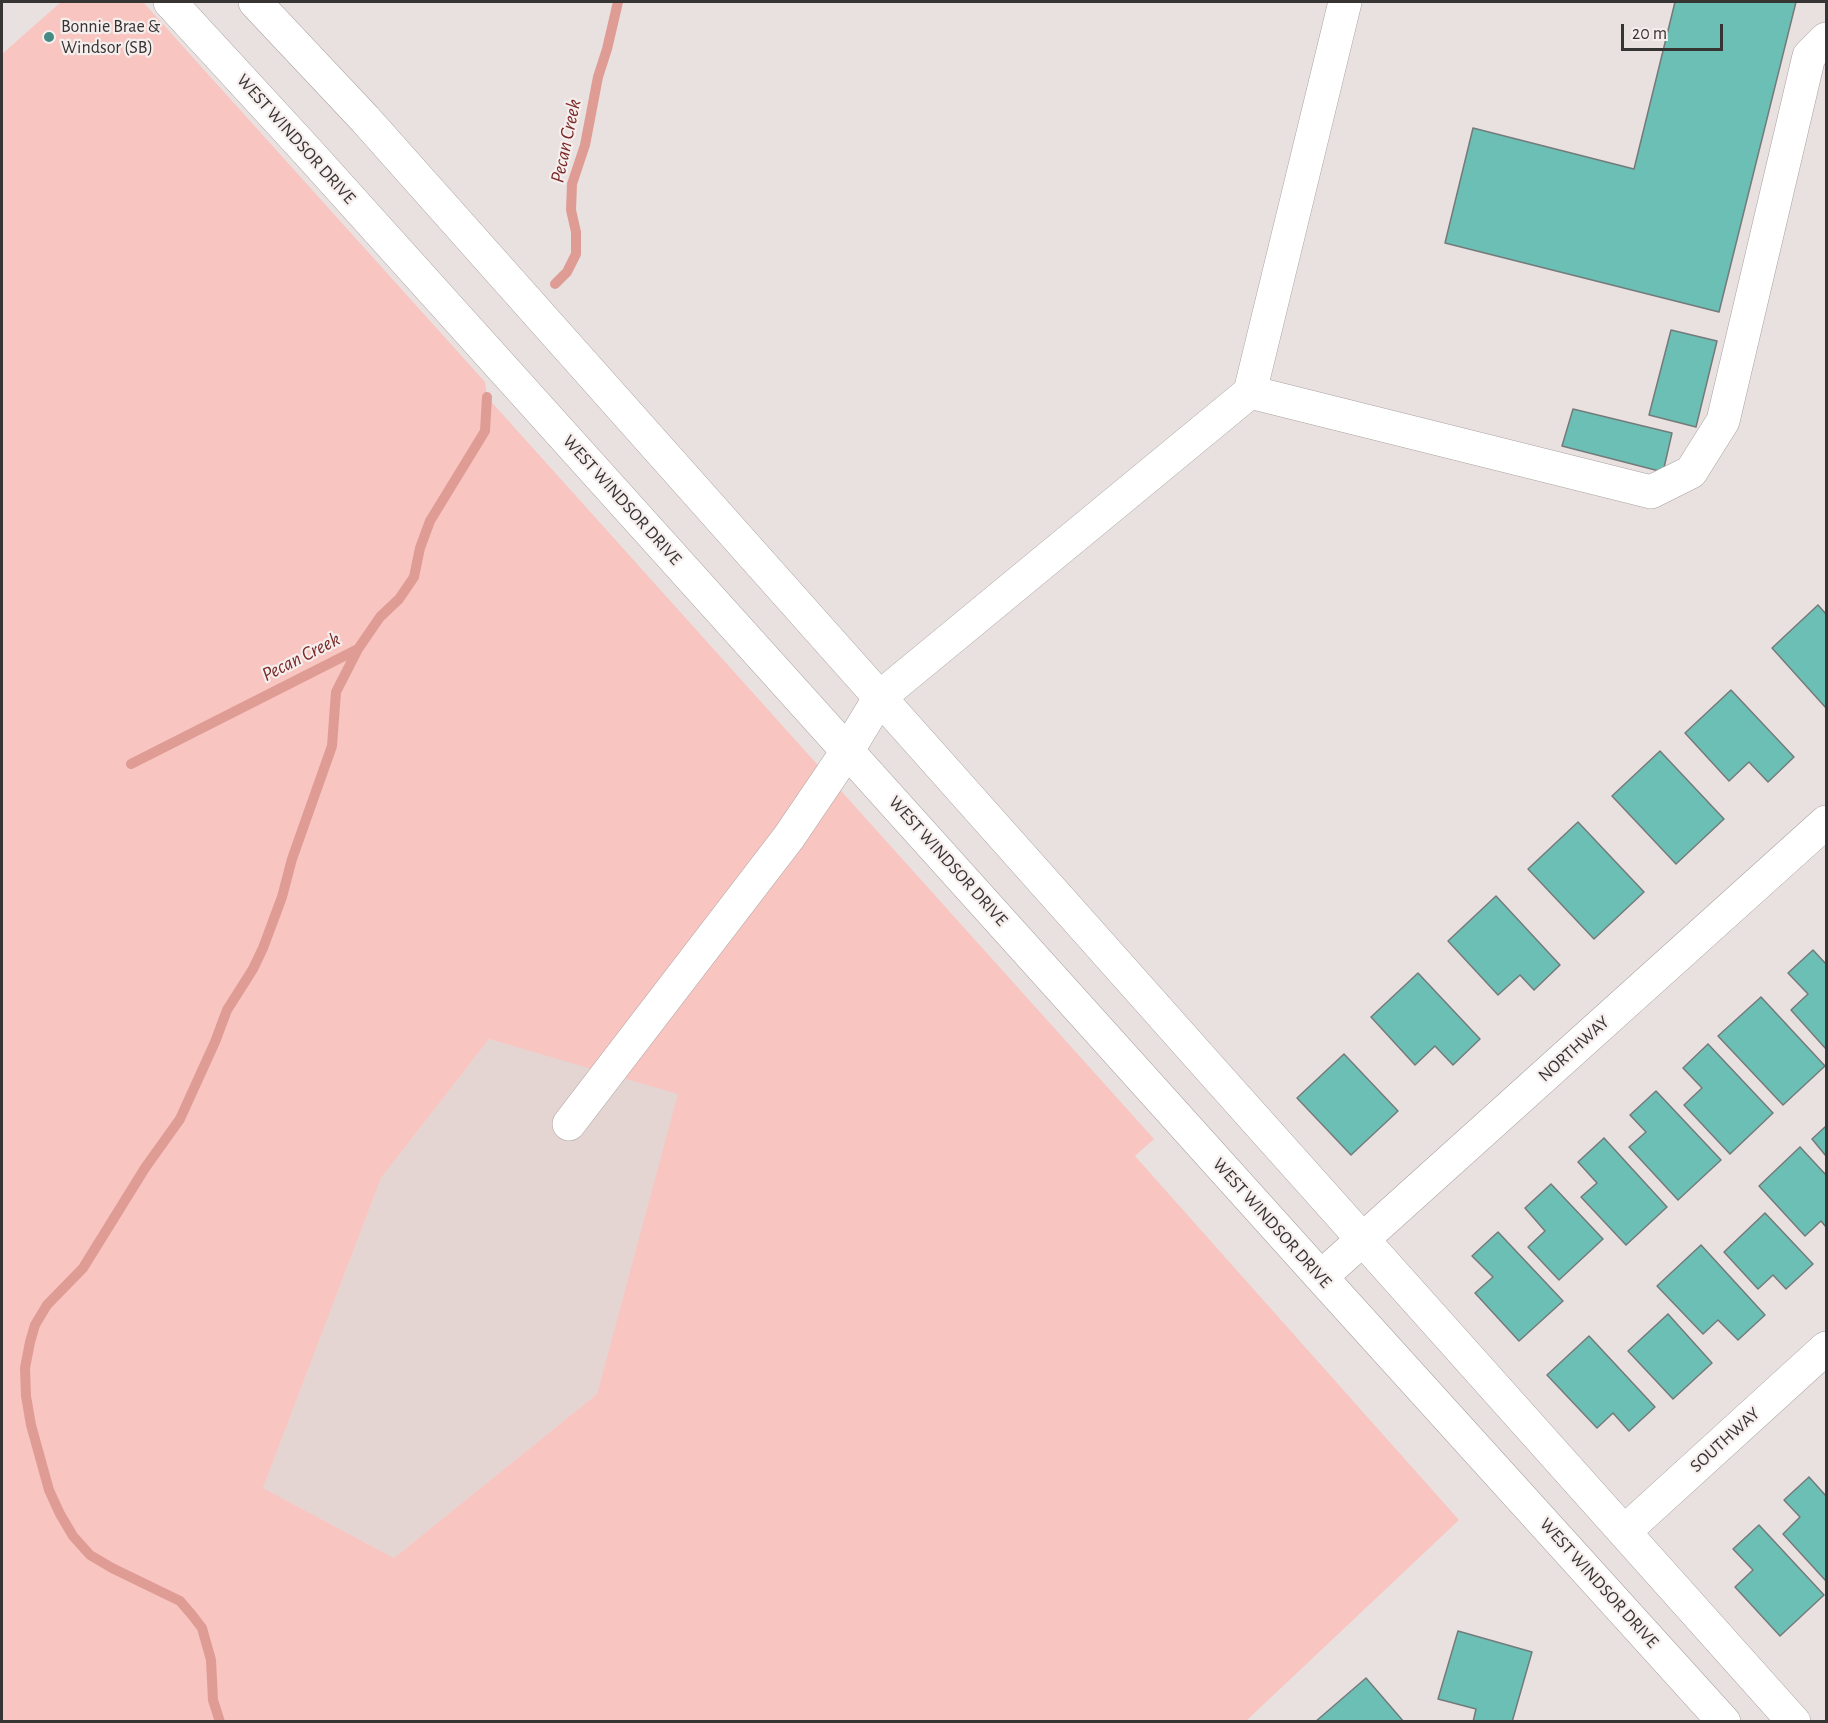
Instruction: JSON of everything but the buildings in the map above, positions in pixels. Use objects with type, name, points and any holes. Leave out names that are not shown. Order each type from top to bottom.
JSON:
[{"type":"street","name":"WEST WINDSOR DRIVE","points":[[170,2],[315,159],[1724,1722]]},
{"type":"street","points":[[255,2],[381,136],[1362,1240],[1794,1722]]},
{"type":"street","points":[[569,1124],[789,837],[880,698],[1250,392],[1345,2]]},
{"type":"street","points":[[1250,392],[1651,492],[1691,472],[1723,421],[1809,56],[1827,39]]},
{"type":"street","name":"NORTHWAY","points":[[1321,1277],[1827,822]]},
{"type":"street","name":"SOUTHWAY","points":[[1624,1532],[1827,1348]]},
{"type":"shaded area","points":[[61,2],[143,2],[485,382],[487,397],[1154,1139],[1135,1156],[1459,1520],[1246,1721],[2,1721],[2,54]],"holes":[[[489,1039],[678,1094],[597,1394],[394,1558],[263,1488],[381,1178]]]},
{"type":"shaded area","points":[[489,1039],[679,1093],[597,1394],[394,1558],[263,1488],[381,1178]]},
{"type":"waterway","name":"Pecan Creek","points":[[555,284],[567,272],[576,254],[576,232],[571,210],[572,184],[585,145],[598,77],[618,2]]},
{"type":"waterway","name":"Pecan Creek","points":[[131,764],[358,649],[380,617],[399,599],[414,577],[420,548],[430,521],[485,431],[487,397]]},
{"type":"waterway","points":[[220,1722],[213,1700],[211,1660],[202,1628],[180,1601],[90,1555],[73,1536],[60,1514],[49,1490],[31,1425],[26,1396],[25,1368],[35,1325],[47,1305],[83,1268],[145,1168],[180,1119],[227,1010],[253,969],[263,948],[332,746],[336,692],[358,649]]},
{"type":"place","name":"Bonnie Brae & Windsor (SB)","points":[[49,37]]}]
